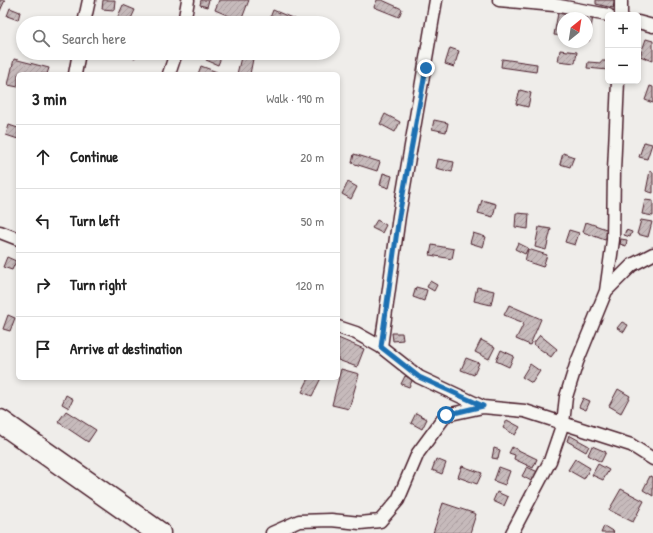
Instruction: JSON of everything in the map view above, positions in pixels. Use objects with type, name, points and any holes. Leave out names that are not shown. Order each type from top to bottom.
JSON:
[{"type":"highway","points":[[0,421],[159,533]]},
{"type":"street","points":[[86,16],[89,0]]},
{"type":"street","points":[[185,16],[188,0]]},
{"type":"street","points":[[381,347],[399,216],[436,0]]},
{"type":"street","points":[[499,0],[554,2],[605,14]]},
{"type":"street","points":[[621,0],[621,12]]},
{"type":"street","points":[[641,23],[653,26]]},
{"type":"street","points":[[74,72],[77,60]]},
{"type":"street","points":[[170,72],[174,60]]},
{"type":"street","points":[[512,533],[550,461],[564,423],[566,397],[577,362],[606,290],[613,240],[618,84]]},
{"type":"street","points":[[0,232],[16,238]]},
{"type":"street","points":[[606,290],[632,265],[653,254]]},
{"type":"street","points":[[340,328],[356,333],[381,347],[419,377],[483,406],[525,410],[631,445],[653,459]]},
{"type":"street","points":[[272,533],[299,521],[380,521],[398,500],[418,452],[446,415],[483,406]]},
{"type":"building","points":[[0,0],[5,0],[0,11]]},
{"type":"building","points":[[103,0],[115,0],[114,10],[102,9]]},
{"type":"building","points":[[201,0],[209,0],[207,7],[200,5]]},
{"type":"building","points":[[219,0],[249,0],[243,16],[229,16],[215,10]]},
{"type":"building","points":[[377,0],[382,0],[402,9],[399,17],[374,7]]},
{"type":"building","points":[[596,0],[615,0],[613,8],[596,4]]},
{"type":"building","points":[[123,5],[135,10],[132,16],[118,16]]},
{"type":"building","points":[[10,8],[20,12],[19,16],[16,16],[16,19],[7,16]]},
{"type":"building","points":[[273,10],[287,16],[271,16]]},
{"type":"building","points":[[557,18],[557,35],[554,35]]},
{"type":"building","points":[[646,39],[653,41],[653,61],[641,56]]},
{"type":"building","points":[[450,48],[459,51],[454,67],[445,64]]},
{"type":"building","points":[[560,50],[577,52],[575,63],[558,61]]},
{"type":"building","points":[[14,59],[49,68],[48,72],[16,72],[16,87],[8,85]]},
{"type":"building","points":[[502,59],[537,64],[536,72],[501,67]]},
{"type":"building","points":[[206,60],[220,60],[218,65]]},
{"type":"building","points":[[240,60],[253,60],[250,72],[237,72]]},
{"type":"building","points":[[601,61],[605,61],[605,70],[587,68],[588,62],[601,63]]},
{"type":"building","points":[[201,66],[217,72],[199,72]]},
{"type":"building","points":[[650,86],[653,87],[653,103],[645,100]]},
{"type":"building","points":[[520,90],[531,93],[528,107],[516,104]]},
{"type":"building","points":[[385,114],[400,122],[395,132],[380,124]]},
{"type":"building","points":[[434,120],[448,123],[446,132],[432,129]]},
{"type":"building","points":[[9,125],[16,127],[16,138],[6,135]]},
{"type":"building","points":[[644,142],[652,144],[647,159],[639,157]]},
{"type":"building","points":[[563,153],[574,157],[570,167],[560,164]]},
{"type":"building","points":[[354,154],[380,162],[377,171],[352,163]]},
{"type":"building","points":[[438,159],[454,162],[452,172],[436,168]]},
{"type":"building","points":[[650,171],[653,172],[653,193],[646,191]]},
{"type":"building","points":[[383,173],[392,176],[389,188],[380,185]]},
{"type":"building","points":[[348,182],[357,187],[351,199],[342,194]]},
{"type":"building","points":[[482,200],[496,204],[493,217],[478,213]]},
{"type":"building","points":[[645,200],[653,201],[653,216],[642,214]]},
{"type":"building","points":[[516,213],[529,214],[528,229],[515,227]]},
{"type":"building","points":[[377,220],[386,225],[382,233],[372,228]]},
{"type":"building","points":[[641,220],[652,222],[648,237],[637,234]]},
{"type":"building","points":[[586,222],[609,230],[605,240],[583,232]]},
{"type":"building","points":[[539,227],[551,229],[546,250],[535,247]]},
{"type":"building","points":[[569,230],[579,233],[575,245],[565,242]]},
{"type":"building","points":[[626,230],[632,232],[630,237],[624,235]]},
{"type":"building","points":[[473,233],[486,237],[483,247],[470,243]]},
{"type":"building","points":[[621,239],[627,240],[626,246],[620,244]]},
{"type":"building","points":[[518,243],[528,248],[525,254],[515,249]]},
{"type":"building","points":[[432,245],[454,249],[452,259],[430,255]]},
{"type":"building","points":[[528,249],[547,255],[543,267],[525,261]]},
{"type":"building","points":[[7,257],[16,261],[12,270],[3,267]]},
{"type":"building","points":[[430,281],[437,285],[434,291],[427,287]]},
{"type":"building","points":[[416,287],[427,290],[424,301],[413,297]]},
{"type":"building","points":[[477,287],[494,291],[491,305],[474,301]]},
{"type":"building","points":[[509,305],[541,319],[530,345],[516,339],[524,323],[504,315]]},
{"type":"building","points":[[8,315],[15,318],[10,331],[3,329]]},
{"type":"building","points":[[622,322],[628,325],[624,332],[617,328]]},
{"type":"building","points":[[392,333],[402,333],[403,340],[393,341]]},
{"type":"building","points":[[540,335],[557,349],[551,357],[533,344]]},
{"type":"building","points":[[340,339],[364,349],[357,367],[340,361]]},
{"type":"building","points":[[481,340],[495,347],[489,359],[475,352]]},
{"type":"building","points":[[501,350],[514,356],[509,367],[496,361]]},
{"type":"building","points":[[466,358],[479,363],[474,375],[461,370]]},
{"type":"building","points":[[530,364],[540,371],[532,383],[522,377]]},
{"type":"building","points":[[341,369],[359,374],[349,409],[332,405],[338,380],[340,380]]},
{"type":"building","points":[[405,376],[413,379],[409,387],[401,384]]},
{"type":"building","points":[[308,380],[320,380],[312,396],[302,392]]},
{"type":"building","points":[[618,389],[630,396],[621,413],[609,406]]},
{"type":"building","points":[[66,395],[73,399],[69,408],[62,404]]},
{"type":"building","points":[[583,398],[590,401],[586,410],[579,407]]},
{"type":"building","points":[[66,411],[96,430],[88,442],[58,422]]},
{"type":"building","points":[[416,413],[427,419],[422,429],[411,423]]},
{"type":"building","points":[[507,420],[520,427],[515,435],[503,428]]},
{"type":"building","points":[[569,435],[589,446],[586,452],[567,441]]},
{"type":"building","points":[[592,446],[606,452],[601,462],[588,455]]},
{"type":"building","points":[[512,447],[537,459],[533,468],[514,459],[515,455],[509,453]]},
{"type":"building","points":[[494,448],[500,450],[498,459],[492,458]]},
{"type":"building","points":[[436,459],[446,463],[442,474],[432,470]]},
{"type":"building","points":[[575,459],[590,468],[584,479],[568,470]]},
{"type":"building","points":[[598,464],[609,470],[603,480],[592,475]]},
{"type":"building","points":[[462,466],[482,473],[477,484],[458,477]]},
{"type":"building","points":[[499,467],[510,471],[505,485],[494,481]]},
{"type":"building","points":[[527,467],[538,472],[533,482],[522,476]]},
{"type":"building","points":[[650,476],[653,477],[653,496],[643,490]]},
{"type":"building","points":[[621,489],[644,501],[633,522],[609,510]]},
{"type":"building","points":[[497,492],[508,497],[504,506],[493,501]]},
{"type":"building","points":[[443,503],[476,514],[470,533],[433,533]]},
{"type":"building","points":[[604,526],[614,532],[601,533]]},
{"type":"route","points":[[426,68],[399,216],[381,347],[419,377],[483,406],[446,415]]}]
